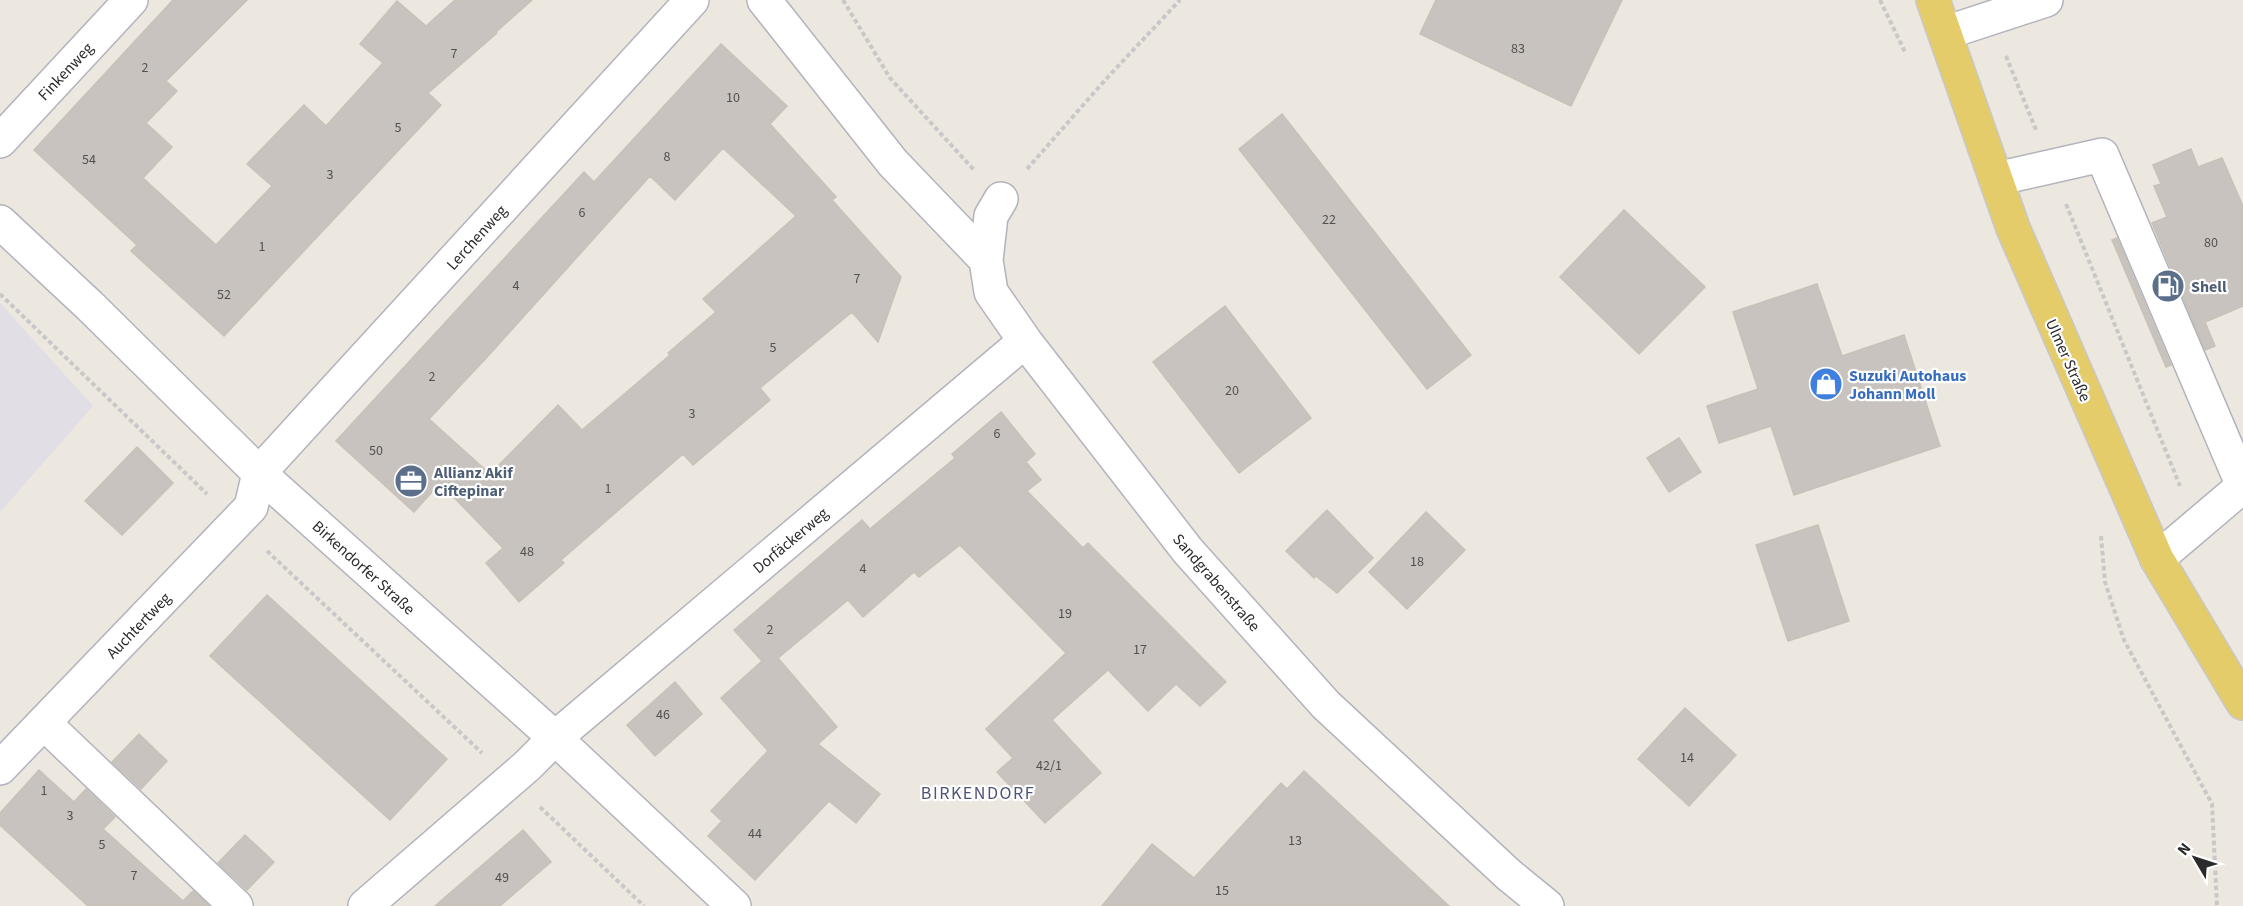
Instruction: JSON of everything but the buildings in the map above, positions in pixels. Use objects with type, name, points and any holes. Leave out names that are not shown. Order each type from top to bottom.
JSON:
[{"type":"main road","name":"Ulmer Straße","points":[[1933,0],[2013,228],[2157,559],[2243,703]]},
{"type":"street","name":"Finkenweg","points":[[0,141],[130,0]]},
{"type":"street","name":"Lerchenweg","points":[[260,473],[692,0]]},
{"type":"street","points":[[764,0],[893,163],[986,260]]},
{"type":"street","points":[[1945,33],[2046,0]]},
{"type":"street","points":[[1996,179],[2102,155],[2243,486],[2157,559]]},
{"type":"street","name":"Sandgrabenstraße","points":[[1001,199],[992,216],[986,260],[991,292],[1025,341],[1188,551],[1326,705],[1509,874],[1547,906]]},
{"type":"street","name":"Birkendorfer Straße","points":[[0,222],[90,306],[260,473],[555,738],[734,906]]},
{"type":"street","name":"Dorfäckerweg","points":[[365,906],[555,738],[1025,341]]},
{"type":"street","name":"Auchtertweg","points":[[0,768],[251,507],[260,473]]},
{"type":"street","points":[[44,723],[236,906]]},
{"type":"path","points":[[843,0],[890,78],[1001,199],[1107,78],[1180,0]]},
{"type":"path","points":[[1990,17],[2196,527]]},
{"type":"path","points":[[0,294],[236,522],[644,906]]},
{"type":"shaded area","points":[[0,303],[93,406],[0,512]]},
{"type":"place","name":"Shell","points":[[2168,286]]},
{"type":"place","name":"Suzuki Autohaus Johann Moll","points":[[1826,384]]},
{"type":"place","name":"Allianz Akif Ciftepinar","points":[[411,481]]},
{"type":"district","name":"BIRKENDORF","points":[[978,793]]}]
